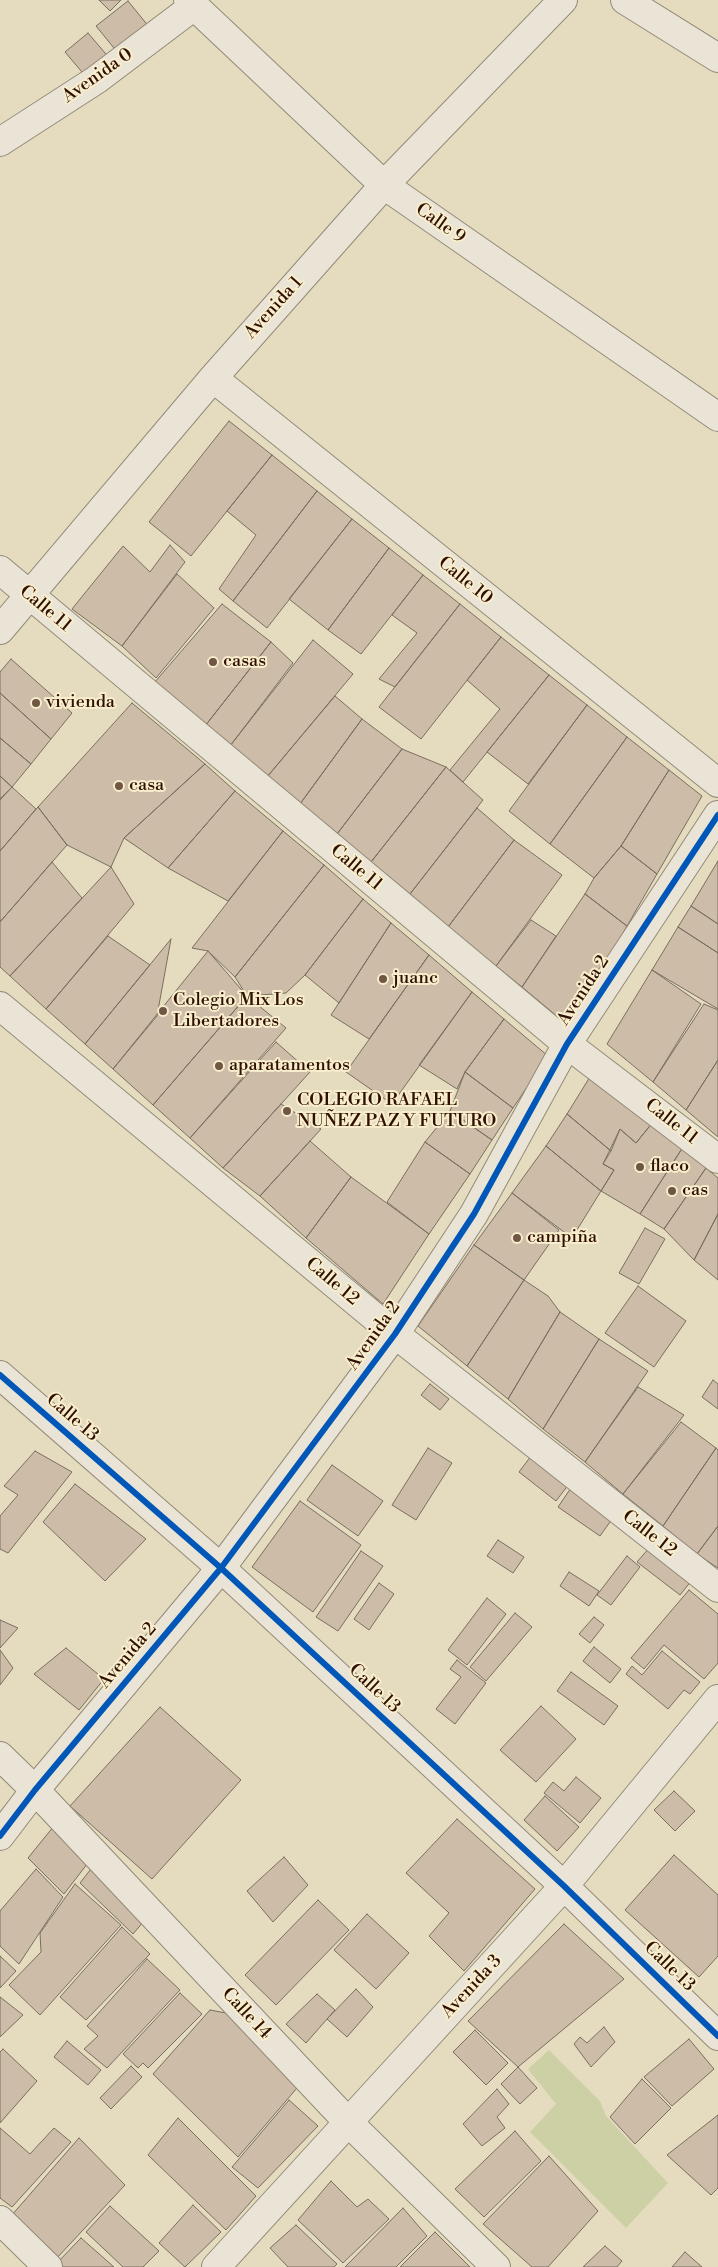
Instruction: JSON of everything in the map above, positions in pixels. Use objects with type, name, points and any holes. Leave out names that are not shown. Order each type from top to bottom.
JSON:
[{"type":"street","name":"Avenida 1","points":[[0,630],[213,378],[384,185],[563,0]]},
{"type":"street","points":[[625,0],[718,58]]},
{"type":"street","name":"Calle 9","points":[[191,3],[384,185],[718,417]]},
{"type":"street","name":"Avenida 0","points":[[0,142],[96,80],[191,3]]},
{"type":"street","name":"Calle 10","points":[[213,378],[718,784]]},
{"type":"street","name":"Calle 11","points":[[0,570],[567,1044],[718,1159]]},
{"type":"street","name":"Avenida 2","points":[[0,1836],[35,1790],[221,1568],[395,1334],[474,1214],[567,1044],[718,815]]},
{"type":"street","name":"Calle 12","points":[[0,1006],[395,1334],[718,1588]]},
{"type":"street","name":"Calle 13","points":[[0,1375],[221,1568],[564,1886],[718,2036]]},
{"type":"street","name":"Avenida 3","points":[[216,2267],[564,1886],[718,1699]]},
{"type":"street","name":"Calle 14","points":[[0,1756],[35,1790],[348,2122],[496,2267]]},
{"type":"street","points":[[0,2220],[48,2267]]},
{"type":"green space","points":[[549,2050],[600,2101],[606,2116],[668,2183],[626,2228],[530,2132],[556,2104],[528,2069]]},
{"type":"building","points":[[99,0],[121,0],[110,11]]},
{"type":"building","points":[[128,1],[150,28],[118,53],[96,26]]},
{"type":"building","points":[[88,33],[111,60],[87,78],[65,52]]},
{"type":"building","points":[[229,421],[272,455],[191,556],[149,522]]},
{"type":"building","points":[[272,455],[317,491],[233,601],[219,589],[256,535],[227,511]]},
{"type":"building","points":[[317,491],[352,519],[267,628],[233,601]]},
{"type":"building","points":[[352,519],[389,548],[328,630],[289,599]]},
{"type":"building","points":[[170,545],[185,562],[122,646],[72,609],[123,546],[150,572]]},
{"type":"building","points":[[389,548],[423,575],[361,654],[328,630]]},
{"type":"building","points":[[177,574],[214,608],[156,678],[122,646]]},
{"type":"building","points":[[423,575],[460,604],[395,687],[379,679],[417,633],[392,615]]},
{"type":"building","name":"casas","points":[[222,604],[271,642],[205,726],[154,683]]},
{"type":"building","points":[[460,604],[501,637],[421,739],[379,707]]},
{"type":"building","points":[[501,637],[549,675],[463,782],[450,770],[500,709],[467,680]]},
{"type":"building","points":[[313,640],[353,674],[267,777],[230,746]]},
{"type":"building","points":[[271,642],[293,663],[230,746],[205,726]]},
{"type":"building","name":"vivienda","points":[[11,659],[72,713],[51,739],[0,693],[0,672]]},
{"type":"building","points":[[549,675],[587,705],[528,784],[487,752]]},
{"type":"building","points":[[0,693],[51,739],[31,764],[0,738]]},
{"type":"building","points":[[335,696],[362,719],[300,804],[267,777]]},
{"type":"building","name":"casa","points":[[132,703],[205,764],[124,838],[111,867],[67,845],[38,807]]},
{"type":"building","points":[[587,705],[627,737],[550,844],[509,811]]},
{"type":"building","points":[[362,719],[402,749],[337,834],[300,804]]},
{"type":"building","points":[[627,737],[669,770],[621,846],[594,878],[550,844]]},
{"type":"building","points":[[0,738],[31,764],[12,787],[0,776]]},
{"type":"building","points":[[402,749],[446,767],[371,862],[337,834]]},
{"type":"building","name":"casa","points":[[205,764],[235,791],[168,868],[124,838]]},
{"type":"building","points":[[446,767],[483,800],[410,894],[371,862]]},
{"type":"building","points":[[669,770],[702,796],[657,874],[621,846]]},
{"type":"building","points":[[0,776],[12,787],[0,799]]},
{"type":"building","points":[[12,787],[36,809],[0,851],[0,800]]},
{"type":"building","name":"casa","points":[[235,791],[283,831],[228,901],[168,868]]},
{"type":"building","points":[[38,807],[67,845],[0,922],[0,851]]},
{"type":"building","points":[[477,808],[514,840],[448,927],[410,894]]},
{"type":"building","points":[[283,831],[324,865],[235,977],[208,951],[192,948]]},
{"type":"building","points":[[514,840],[562,875],[496,966],[448,927]]},
{"type":"building","points":[[621,846],[657,874],[627,926],[585,894],[594,878]]},
{"type":"building","points":[[718,861],[718,924],[691,906]]},
{"type":"building","points":[[52,862],[82,898],[10,976],[0,967],[0,922]]},
{"type":"building","points":[[324,865],[363,899],[305,975],[286,993],[247,996],[235,977]]},
{"type":"building","points":[[111,867],[134,904],[46,1009],[10,976]]},
{"type":"building","points":[[585,894],[627,926],[570,1027],[522,987]]},
{"type":"building","points":[[363,899],[391,923],[339,1003],[305,975]]},
{"type":"building","points":[[691,906],[718,924],[718,953],[678,927]]},
{"type":"building","points":[[531,920],[556,936],[522,987],[496,966]]},
{"type":"building","name":"juanc","points":[[391,923],[429,955],[369,1039],[331,1015]]},
{"type":"building","points":[[678,927],[718,953],[718,1009],[652,970]]},
{"type":"building","points":[[108,936],[150,965],[85,1044],[46,1009]]},
{"type":"building","points":[[171,939],[157,1016],[113,1069],[85,1044]]},
{"type":"building","points":[[208,951],[247,996],[153,1105],[113,1069]]},
{"type":"building","points":[[429,955],[472,992],[392,1104],[346,1072]]},
{"type":"building","points":[[652,970],[701,1004],[653,1082],[607,1044]]},
{"type":"building","points":[[472,992],[504,1019],[465,1072],[457,1089],[419,1065]]},
{"type":"building","name":"aparatamentos","points":[[247,996],[286,1028],[190,1138],[153,1105]]},
{"type":"building","points":[[704,1004],[718,1010],[718,1060],[686,1110],[653,1082]]},
{"type":"building","points":[[504,1019],[548,1056],[513,1108],[465,1072]]},
{"type":"building","points":[[276,1042],[310,1072],[223,1168],[190,1138]]},
{"type":"building","points":[[718,1060],[718,1137],[686,1110]]},
{"type":"building","points":[[465,1072],[513,1108],[492,1140],[450,1111]]},
{"type":"building","points":[[593,1072],[653,1122],[636,1143],[620,1129],[611,1151],[567,1114]]},
{"type":"building","points":[[281,1104],[321,1129],[260,1196],[223,1168]]},
{"type":"building","points":[[450,1111],[492,1140],[470,1174],[425,1142]]},
{"type":"building","points":[[567,1114],[611,1151],[603,1164],[614,1170],[601,1191],[546,1146]]},
{"type":"building","name":"flaco","points":[[653,1122],[683,1147],[640,1214],[601,1191],[614,1170],[603,1164],[620,1129],[636,1143]]},
{"type":"building","points":[[310,1141],[351,1177],[306,1238],[260,1196]]},
{"type":"building","points":[[425,1142],[470,1174],[429,1234],[387,1202]]},
{"type":"building","points":[[546,1146],[601,1191],[572,1238],[512,1193]]},
{"type":"building","name":"cas","points":[[683,1147],[706,1168],[664,1229],[640,1214]]},
{"type":"building","points":[[706,1168],[718,1178],[718,1214],[694,1260],[664,1229]]},
{"type":"building","points":[[351,1177],[429,1234],[383,1304],[306,1238]]},
{"type":"building","name":"campiña","points":[[512,1193],[559,1230],[524,1280],[474,1245]]},
{"type":"building","points":[[718,1214],[718,1280],[694,1260]]},
{"type":"building","points":[[645,1228],[665,1239],[639,1284],[619,1273]]},
{"type":"building","points":[[474,1245],[524,1280],[467,1366],[418,1326]]},
{"type":"building","points":[[524,1280],[548,1296],[560,1312],[508,1399],[467,1366]]},
{"type":"building","points":[[638,1286],[686,1321],[654,1367],[605,1333]]},
{"type":"building","points":[[560,1312],[599,1339],[543,1429],[508,1399]]},
{"type":"building","points":[[599,1339],[648,1371],[585,1462],[543,1429]]},
{"type":"building","points":[[713,1380],[718,1384],[718,1409],[702,1397]]},
{"type":"building","points":[[430,1384],[449,1399],[440,1410],[421,1395]]},
{"type":"building","points":[[638,1387],[684,1415],[623,1494],[585,1462]]},
{"type":"building","points":[[681,1422],[716,1448],[663,1526],[623,1494]]},
{"type":"building","points":[[428,1448],[452,1463],[416,1520],[392,1505]]},
{"type":"building","points":[[716,1448],[718,1450],[718,1526],[697,1554],[663,1526]]},
{"type":"building","points":[[35,1451],[72,1472],[8,1553],[0,1549],[0,1516],[18,1495],[4,1486]]},
{"type":"building","points":[[531,1456],[569,1484],[556,1501],[519,1472]]},
{"type":"building","points":[[332,1465],[383,1501],[358,1536],[307,1500]]},
{"type":"building","points":[[75,1484],[146,1539],[105,1581],[43,1522]]},
{"type":"building","points":[[573,1485],[615,1515],[600,1536],[558,1507]]},
{"type":"building","points":[[300,1501],[361,1545],[313,1612],[252,1567]]},
{"type":"building","points":[[718,1526],[718,1568],[697,1554]]},
{"type":"building","points":[[498,1540],[524,1557],[513,1573],[487,1556]]},
{"type":"building","points":[[650,1547],[692,1580],[680,1595],[637,1562]]},
{"type":"building","points":[[361,1551],[383,1566],[338,1631],[316,1617]]},
{"type":"building","points":[[627,1556],[640,1567],[611,1605],[597,1595]]},
{"type":"building","points":[[569,1572],[599,1591],[589,1606],[560,1586]]},
{"type":"building","points":[[379,1583],[394,1594],[369,1630],[354,1619]]},
{"type":"building","points":[[689,1590],[718,1614],[718,1663],[704,1679],[664,1645],[644,1669],[631,1658]]},
{"type":"building","points":[[487,1598],[506,1614],[467,1665],[448,1650]]},
{"type":"building","points":[[515,1613],[532,1627],[486,1681],[470,1667]]},
{"type":"building","points":[[594,1617],[604,1625],[590,1643],[579,1634]]},
{"type":"building","points":[[0,1620],[18,1628],[0,1648]]},
{"type":"building","points":[[594,1647],[621,1669],[610,1683],[583,1661]]},
{"type":"building","points":[[66,1648],[104,1679],[79,1710],[34,1674]]},
{"type":"building","points":[[0,1650],[13,1668],[0,1685]]},
{"type":"building","points":[[662,1651],[700,1682],[690,1694],[684,1690],[668,1709],[626,1674],[632,1666],[642,1675]]},
{"type":"building","points":[[457,1660],[486,1683],[455,1724],[436,1709],[461,1677],[450,1669]]},
{"type":"building","points":[[571,1672],[618,1706],[604,1725],[557,1691]]},
{"type":"building","points":[[541,1706],[576,1739],[536,1782],[500,1750]]},
{"type":"building","points":[[160,1707],[241,1780],[152,1879],[70,1806]]},
{"type":"building","points":[[576,1777],[601,1798],[580,1823],[544,1793],[553,1782],[564,1791]]},
{"type":"building","points":[[674,1791],[695,1811],[675,1831],[654,1810]]},
{"type":"building","points":[[545,1796],[579,1827],[557,1851],[524,1820]]},
{"type":"building","points":[[457,1819],[535,1889],[464,1971],[429,1936],[449,1913],[406,1873]]},
{"type":"building","points":[[58,1821],[91,1859],[64,1894],[28,1858]]},
{"type":"building","points":[[674,1855],[718,1895],[718,1956],[699,1977],[625,1910]]},
{"type":"building","points":[[284,1857],[308,1885],[273,1922],[247,1891]]},
{"type":"building","points":[[98,1860],[150,1914],[133,1934],[80,1883]]},
{"type":"building","points":[[36,1869],[63,1897],[19,1964],[0,1946],[0,1911]]},
{"type":"building","points":[[75,1884],[121,1925],[40,2015],[9,1985],[41,1952],[40,1933]]},
{"type":"building","points":[[318,1900],[349,1930],[276,2005],[245,1975]]},
{"type":"building","points":[[367,1914],[409,1953],[376,1989],[334,1950]]},
{"type":"building","points":[[564,1924],[624,1979],[518,2067],[468,2021]]},
{"type":"building","points":[[122,1927],[150,1954],[86,2020],[60,1997]]},
{"type":"building","points":[[0,1956],[16,1971],[0,1988]]},
{"type":"building","points":[[147,1959],[180,1990],[107,2068],[84,2049],[98,2036],[87,2026]]},
{"type":"building","points":[[356,1989],[373,2007],[347,2037],[327,2019]]},
{"type":"building","points":[[180,1993],[202,2014],[148,2068],[143,2063],[138,2068],[123,2054]]},
{"type":"building","points":[[317,1994],[335,2010],[306,2043],[286,2024]]},
{"type":"building","points":[[0,1997],[23,2015],[0,2037]]},
{"type":"building","points":[[210,2010],[237,2015],[303,2081],[238,2157],[153,2074]]},
{"type":"building","points":[[604,2027],[615,2042],[591,2067],[574,2044],[580,2037],[587,2043]]},
{"type":"building","points":[[475,2030],[508,2063],[486,2085],[453,2052]]},
{"type":"building","points":[[689,2039],[714,2069],[672,2106],[644,2077]]},
{"type":"building","points":[[67,2041],[101,2070],[88,2085],[54,2057]]},
{"type":"building","points":[[3,2049],[37,2081],[0,2123],[0,2052]]},
{"type":"building","points":[[131,2066],[142,2077],[111,2109],[100,2098]]},
{"type":"building","points":[[518,2067],[537,2088],[520,2104],[501,2084]]},
{"type":"building","points":[[642,2079],[671,2108],[635,2144],[610,2117]]},
{"type":"building","points":[[497,2089],[509,2104],[497,2117],[505,2128],[482,2146],[463,2124]]},
{"type":"building","points":[[289,2100],[318,2126],[258,2188],[232,2167]]},
{"type":"building","points":[[718,2115],[718,2188],[711,2195],[667,2155]]},
{"type":"building","points":[[178,2118],[256,2196],[226,2230],[148,2155]]},
{"type":"building","points":[[0,2128],[30,2154],[54,2128],[71,2142],[12,2207],[0,2198]]},
{"type":"building","points":[[515,2131],[541,2161],[484,2217],[455,2189]]},
{"type":"building","points":[[79,2138],[125,2185],[56,2259],[11,2216]]},
{"type":"building","points":[[549,2156],[598,2211],[548,2267],[532,2267],[483,2224]]},
{"type":"building","points":[[331,2181],[357,2207],[368,2199],[389,2219],[343,2263],[298,2220]]},
{"type":"building","points":[[193,2205],[221,2232],[185,2267],[159,2243]]},
{"type":"building","points":[[110,2206],[159,2251],[143,2267],[123,2267],[86,2232]]},
{"type":"building","points":[[403,2208],[427,2236],[396,2267],[345,2267]]},
{"type":"building","points":[[296,2225],[337,2264],[334,2267],[288,2267],[270,2248]]},
{"type":"building","points":[[435,2232],[470,2267],[400,2267]]},
{"type":"building","points":[[81,2238],[114,2267],[58,2267],[55,2265]]},
{"type":"building","points":[[605,2246],[622,2261],[617,2267],[583,2267]]},
{"type":"building","points":[[685,2252],[702,2267],[672,2267]]},
{"type":"cycle path","points":[[0,1836],[35,1790],[221,1568],[395,1334],[474,1214],[567,1044],[718,815]]},
{"type":"cycle path","points":[[0,1375],[221,1568],[564,1886],[718,2036]]},
{"type":"place","name":"casas","points":[[213,662]]},
{"type":"place","name":"vivienda","points":[[36,703]]},
{"type":"place","name":"casa","points":[[119,786]]},
{"type":"place","name":"juanc","points":[[383,979]]},
{"type":"place","name":"Colegio Mix Los Libertadores","points":[[163,1011]]},
{"type":"place","name":"aparatamentos","points":[[219,1066]]},
{"type":"place","name":"COLEGIO RAFAEL NUÑEZ PAZ Y FUTURO","points":[[287,1111]]},
{"type":"place","name":"flaco","points":[[640,1167]]},
{"type":"place","name":"cas","points":[[672,1191]]},
{"type":"place","name":"campiña","points":[[517,1238]]}]
